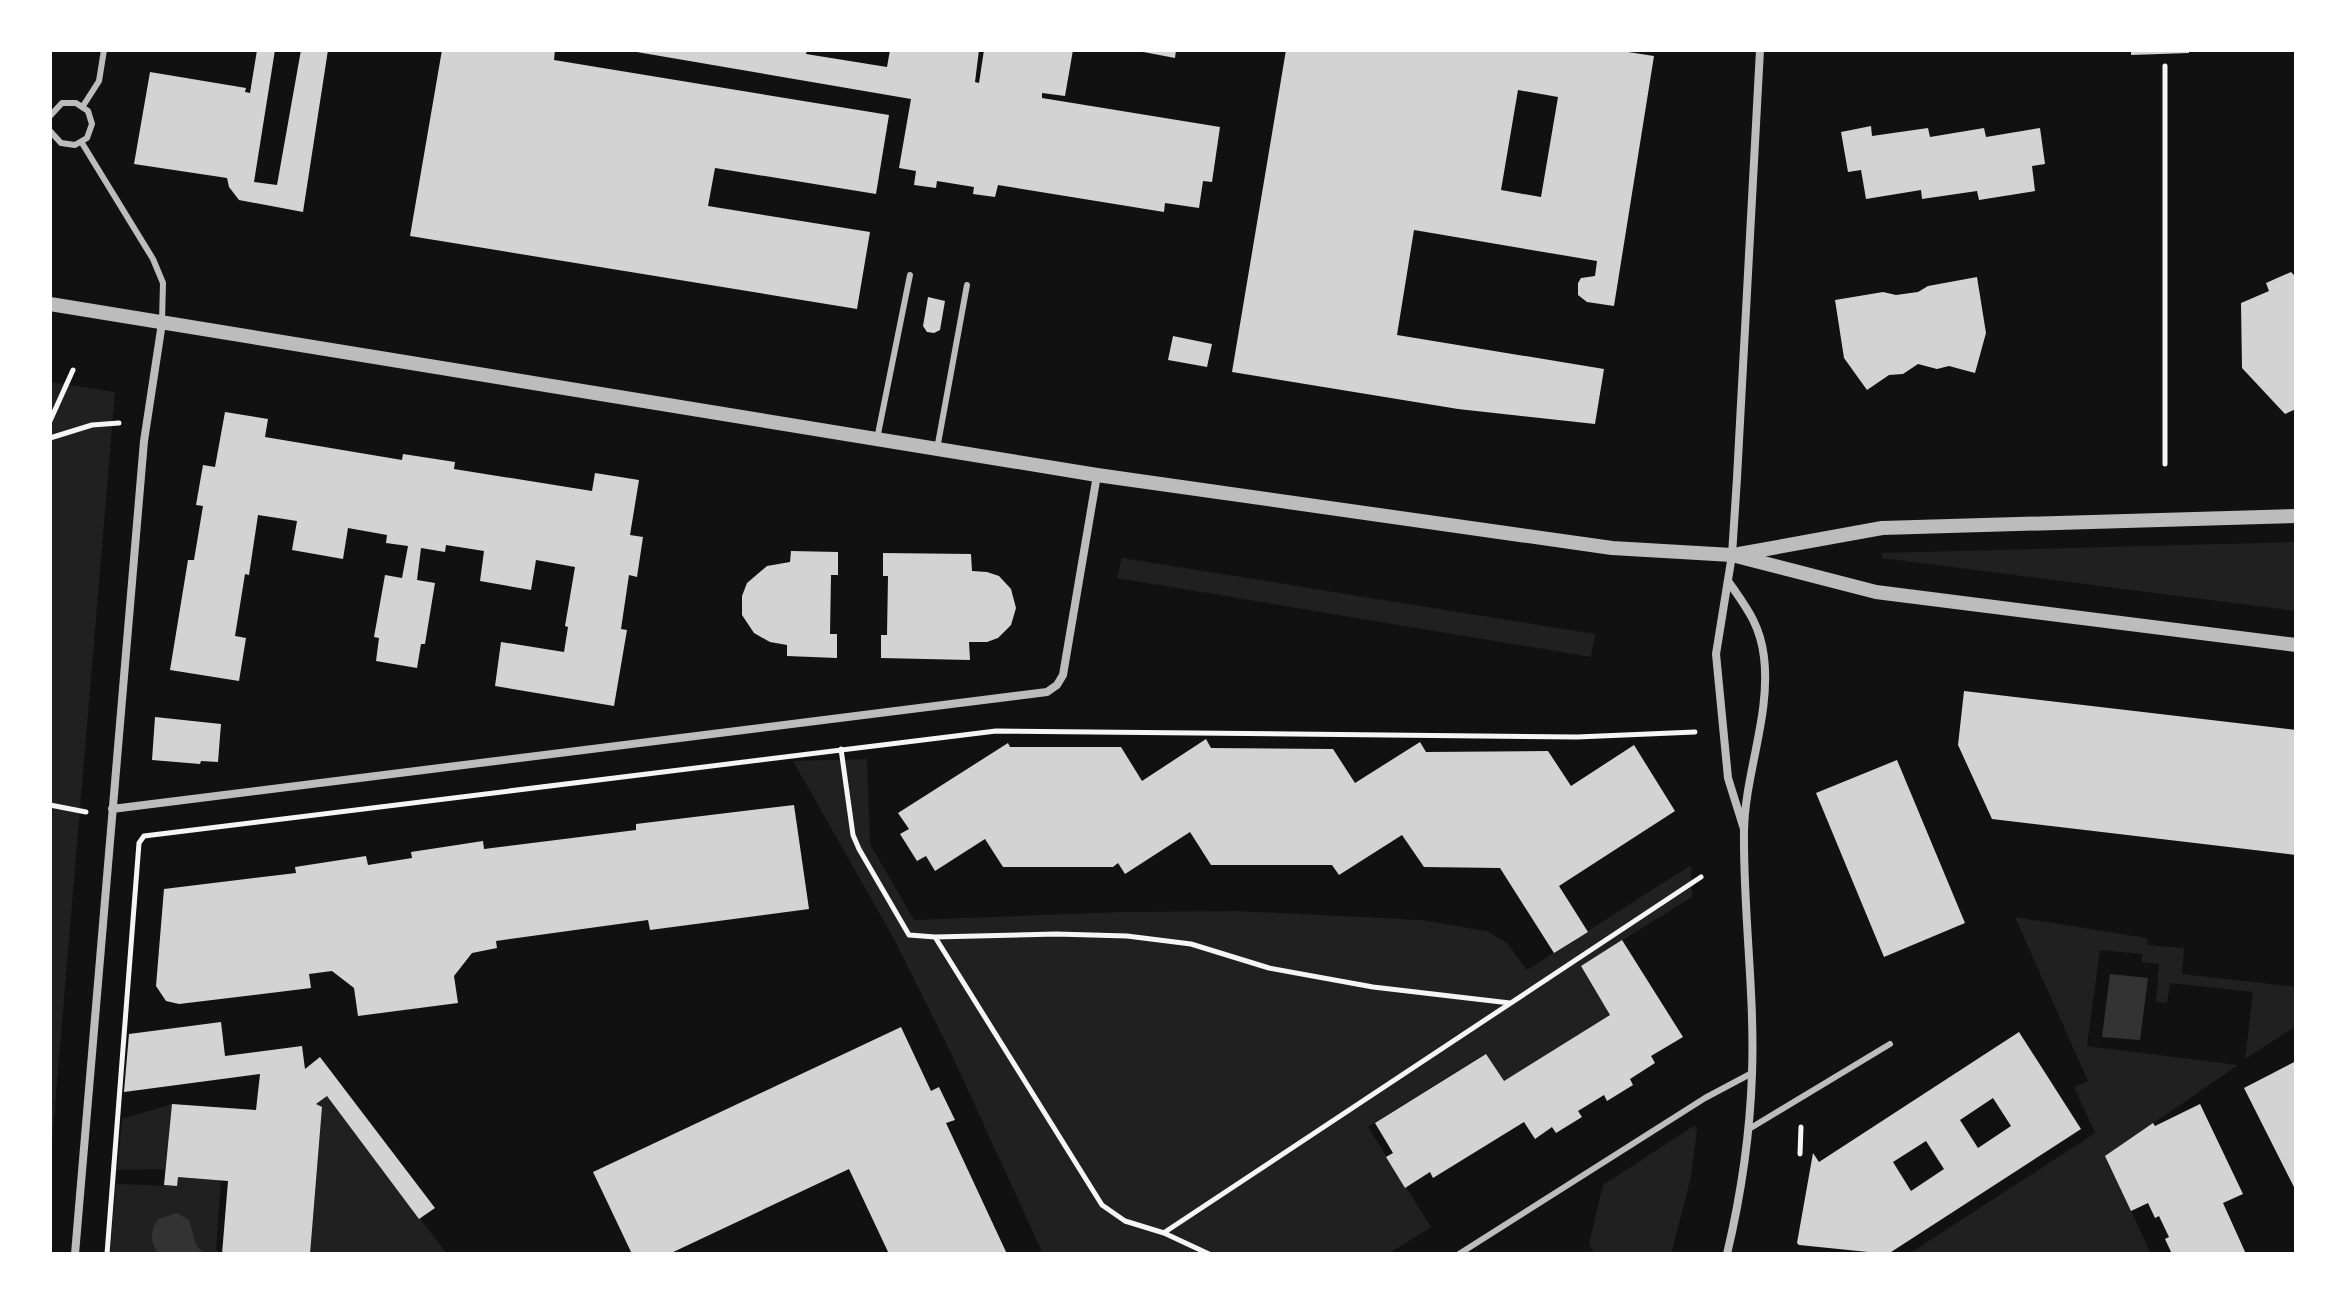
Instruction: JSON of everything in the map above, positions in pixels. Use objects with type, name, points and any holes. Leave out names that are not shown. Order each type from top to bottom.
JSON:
[{"type":"street","points":[[1744,829],[1728,778],[1716,654],[1732,555],[1760,50]]},
{"type":"street","points":[[50,304],[1097,475],[1612,548],[1732,555],[1876,592],[2296,645]]},
{"type":"street","points":[[75,1254],[144,432],[162,323]]},
{"type":"street","points":[[112,809],[1047,692],[1057,685],[1063,675],[1097,475]]},
{"type":"street","points":[[1732,555],[1882,528],[2296,516]]},
{"type":"street","points":[[1727,1254],[1749,1129],[1752,1073],[1744,829],[1764,699],[1764,658],[1755,619],[1728,581]]},
{"type":"lane","points":[[83,106],[99,81],[104,50]]},
{"type":"lane","points":[[50,116],[62,103],[70,102],[83,106],[92,124],[91,132],[82,143],[61,143],[50,131]]},
{"type":"lane","points":[[82,143],[153,259],[163,283],[162,323]]},
{"type":"lane","points":[[877,439],[910,275]]},
{"type":"lane","points":[[937,449],[967,285]]},
{"type":"lane","points":[[1749,1129],[1890,1044]]},
{"type":"lane","points":[[1459,1254],[1705,1098],[1752,1073]]},
{"type":"path","points":[[2165,66],[2165,464]]},
{"type":"path","points":[[50,421],[73,370]]},
{"type":"path","points":[[50,438],[92,425],[119,423]]},
{"type":"path","points":[[107,1254],[139,843],[144,836],[996,731],[1577,737],[1695,732]]},
{"type":"path","points":[[841,749],[853,835],[909,935],[1127,936],[1191,944],[1269,968],[1373,987],[1511,1003]]},
{"type":"path","points":[[50,805],[86,812]]},
{"type":"path","points":[[1164,1233],[1701,877]]},
{"type":"path","points":[[935,937],[1102,1205],[1125,1221],[1164,1233],[1209,1254]]},
{"type":"shaded area","points":[[50,382],[115,392],[50,1166]]},
{"type":"shaded area","points":[[2296,542],[2296,611],[1882,558],[1882,553]]},
{"type":"shaded area","points":[[1122,558],[1595,634],[1591,657],[1117,578]]},
{"type":"shaded area","points":[[867,759],[870,844],[914,920],[1237,911],[1420,920],[1487,931],[1508,944],[1527,970],[1691,865],[1692,897],[1581,966],[1610,1015],[1504,1081],[1485,1054],[1368,1127],[1431,1227],[1388,1254],[1043,1254],[951,1053],[893,937],[793,761]]},
{"type":"shaded area","points":[[2015,917],[2147,938],[2148,945],[2184,948],[2182,974],[2296,987],[2296,1026],[2245,1059],[2253,992],[2170,983],[2167,1003],[2156,1002],[2159,964],[2142,962],[2142,954],[2100,950],[2087,1046],[2238,1065],[2106,1156],[2151,1254],[1909,1254],[2095,1133],[2074,1087],[2088,1081]]},
{"type":"shaded area","points":[[2110,974],[2148,978],[2140,1040],[2102,1037]]},
{"type":"shaded area","points":[[327,1096],[447,1254],[310,1254],[322,1108],[316,1104]]},
{"type":"shaded area","points":[[172,1104],[165,1169],[117,1170],[122,1119]]},
{"type":"shaded area","points":[[1695,1125],[1691,1177],[1671,1254],[1595,1254],[1589,1244],[1603,1185]]},
{"type":"shaded area","points":[[178,1177],[221,1180],[216,1249],[220,1254],[110,1254],[116,1184],[176,1186]]},
{"type":"shaded area","points":[[177,1213],[189,1220],[196,1245],[205,1254],[157,1252],[152,1236],[155,1223],[158,1219]]},
{"type":"building","points":[[257,50],[275,50],[254,182],[277,185],[301,50],[328,50],[303,212],[239,200],[229,187],[227,178],[134,164],[150,72],[246,88],[245,92],[250,93]]},
{"type":"building","points":[[442,50],[555,50],[554,60],[889,115],[876,194],[715,168],[708,206],[870,232],[857,309],[410,236]]},
{"type":"building","points":[[625,50],[807,50],[806,54],[887,67],[890,50],[979,50],[975,82],[979,83],[984,50],[1073,50],[1065,96],[1042,93],[1042,98],[1220,127],[1212,182],[1203,181],[1199,208],[1165,203],[1164,212],[998,185],[995,197],[973,194],[974,187],[937,181],[936,188],[914,185],[916,171],[899,168],[911,99]]},
{"type":"building","points":[[1133,50],[1176,50],[1175,58]]},
{"type":"building","points":[[1286,50],[1615,50],[1654,56],[1614,306],[1587,302],[1578,295],[1578,283],[1581,278],[1595,276],[1597,261],[1414,230],[1397,335],[1604,369],[1595,424],[1458,409],[1232,372]],"holes":[[[1518,90],[1558,97],[1541,197],[1501,190]]]},
{"type":"building","points":[[2131,50],[2189,50],[2189,53],[2131,55]]},
{"type":"building","points":[[1871,126],[1872,136],[1928,128],[1930,137],[1984,128],[1986,137],[2040,128],[2045,164],[2032,166],[2035,191],[1979,200],[1977,191],[1922,199],[1921,190],[1866,199],[1861,170],[1848,172],[1841,132]]},
{"type":"building","points":[[2291,272],[2296,277],[2296,409],[2285,414],[2242,368],[2241,303],[2269,291],[2266,283]]},
{"type":"building","points":[[1977,277],[1986,333],[1975,373],[1949,366],[1937,369],[1918,364],[1903,374],[1889,375],[1867,390],[1844,358],[1835,300],[1883,292],[1896,295],[1918,292],[1928,286]]},
{"type":"building","points":[[928,297],[945,301],[940,330],[934,333],[927,332],[923,326]]},
{"type":"building","points":[[1173,336],[1212,344],[1207,367],[1168,360]]},
{"type":"building","points":[[225,412],[268,419],[265,437],[402,460],[403,454],[455,462],[454,469],[592,491],[595,473],[639,480],[630,535],[643,537],[637,577],[629,575],[621,629],[627,630],[614,706],[495,686],[501,642],[564,652],[575,567],[536,560],[531,590],[480,581],[484,551],[446,545],[445,552],[421,548],[417,580],[435,583],[425,644],[421,644],[417,668],[376,661],[379,638],[374,637],[385,575],[402,578],[408,546],[386,543],[387,535],[348,528],[343,559],[292,550],[297,521],[258,515],[235,636],[246,638],[239,681],[170,670],[188,560],[194,560],[203,506],[196,505],[203,465],[215,467]]},
{"type":"building","points":[[791,551],[838,552],[838,575],[831,575],[830,634],[837,634],[837,658],[787,656],[787,645],[770,642],[754,633],[742,615],[742,596],[747,583],[767,566],[790,562]]},
{"type":"building","points":[[883,553],[971,554],[972,571],[999,576],[1011,589],[1016,608],[1011,625],[998,638],[987,642],[969,642],[970,660],[881,658],[881,635],[887,635],[888,576],[883,576]]},
{"type":"building","points":[[1964,691],[2296,730],[2296,855],[1992,819],[1958,745]]},
{"type":"building","points":[[155,717],[221,724],[218,762],[201,761],[200,764],[152,760]]},
{"type":"building","points":[[1206,739],[1211,748],[1333,749],[1355,783],[1420,742],[1426,752],[1548,751],[1571,786],[1634,745],[1675,811],[1559,886],[1588,932],[1554,953],[1500,868],[1424,867],[1402,835],[1339,875],[1332,865],[1211,865],[1190,832],[1125,874],[1118,863],[1113,867],[1003,867],[985,839],[935,871],[926,856],[917,861],[900,834],[909,829],[898,813],[1008,743],[1010,747],[1121,747],[1142,781]]},
{"type":"building","points":[[1897,760],[1965,923],[1884,957],[1816,793]]},
{"type":"building","points":[[794,805],[809,909],[650,930],[648,920],[496,941],[497,948],[472,953],[454,976],[458,1003],[358,1016],[354,988],[332,971],[309,974],[311,988],[179,1004],[166,1001],[156,986],[164,889],[296,873],[295,867],[366,856],[368,865],[412,858],[411,852],[483,841],[484,849],[636,830],[636,824]]},
{"type":"building","points":[[1622,940],[1683,1037],[1651,1056],[1655,1063],[1630,1079],[1633,1085],[1607,1101],[1604,1095],[1578,1111],[1582,1117],[1556,1133],[1552,1127],[1535,1139],[1524,1122],[1433,1178],[1430,1172],[1405,1188],[1386,1157],[1393,1153],[1375,1123],[1486,1054],[1504,1081],[1610,1015],[1581,966]]},
{"type":"building","points":[[221,1022],[225,1056],[302,1046],[305,1069],[320,1057],[435,1208],[419,1219],[327,1096],[316,1104],[322,1107],[310,1254],[222,1254],[228,1181],[178,1177],[177,1186],[164,1185],[172,1104],[256,1110],[260,1074],[124,1092],[129,1034]]},
{"type":"building","points":[[901,1027],[931,1091],[939,1087],[955,1120],[946,1123],[1007,1254],[889,1254],[849,1169],[669,1254],[632,1254],[593,1172]]},
{"type":"building","points":[[2019,1032],[2081,1129],[1888,1254],[1797,1243],[1813,1153],[1819,1162]],"holes":[[[1993,1098],[2011,1126],[1978,1148],[1960,1120]],[[1926,1141],[1944,1169],[1911,1191],[1893,1162]]]},
{"type":"building","points":[[2296,1061],[2296,1191],[2244,1088]]},
{"type":"building","points":[[2200,1104],[2243,1194],[2223,1203],[2246,1254],[2172,1254],[2165,1239],[2169,1237],[2159,1216],[2155,1218],[2148,1203],[2131,1211],[2105,1156],[2153,1123],[2155,1126]]}]
